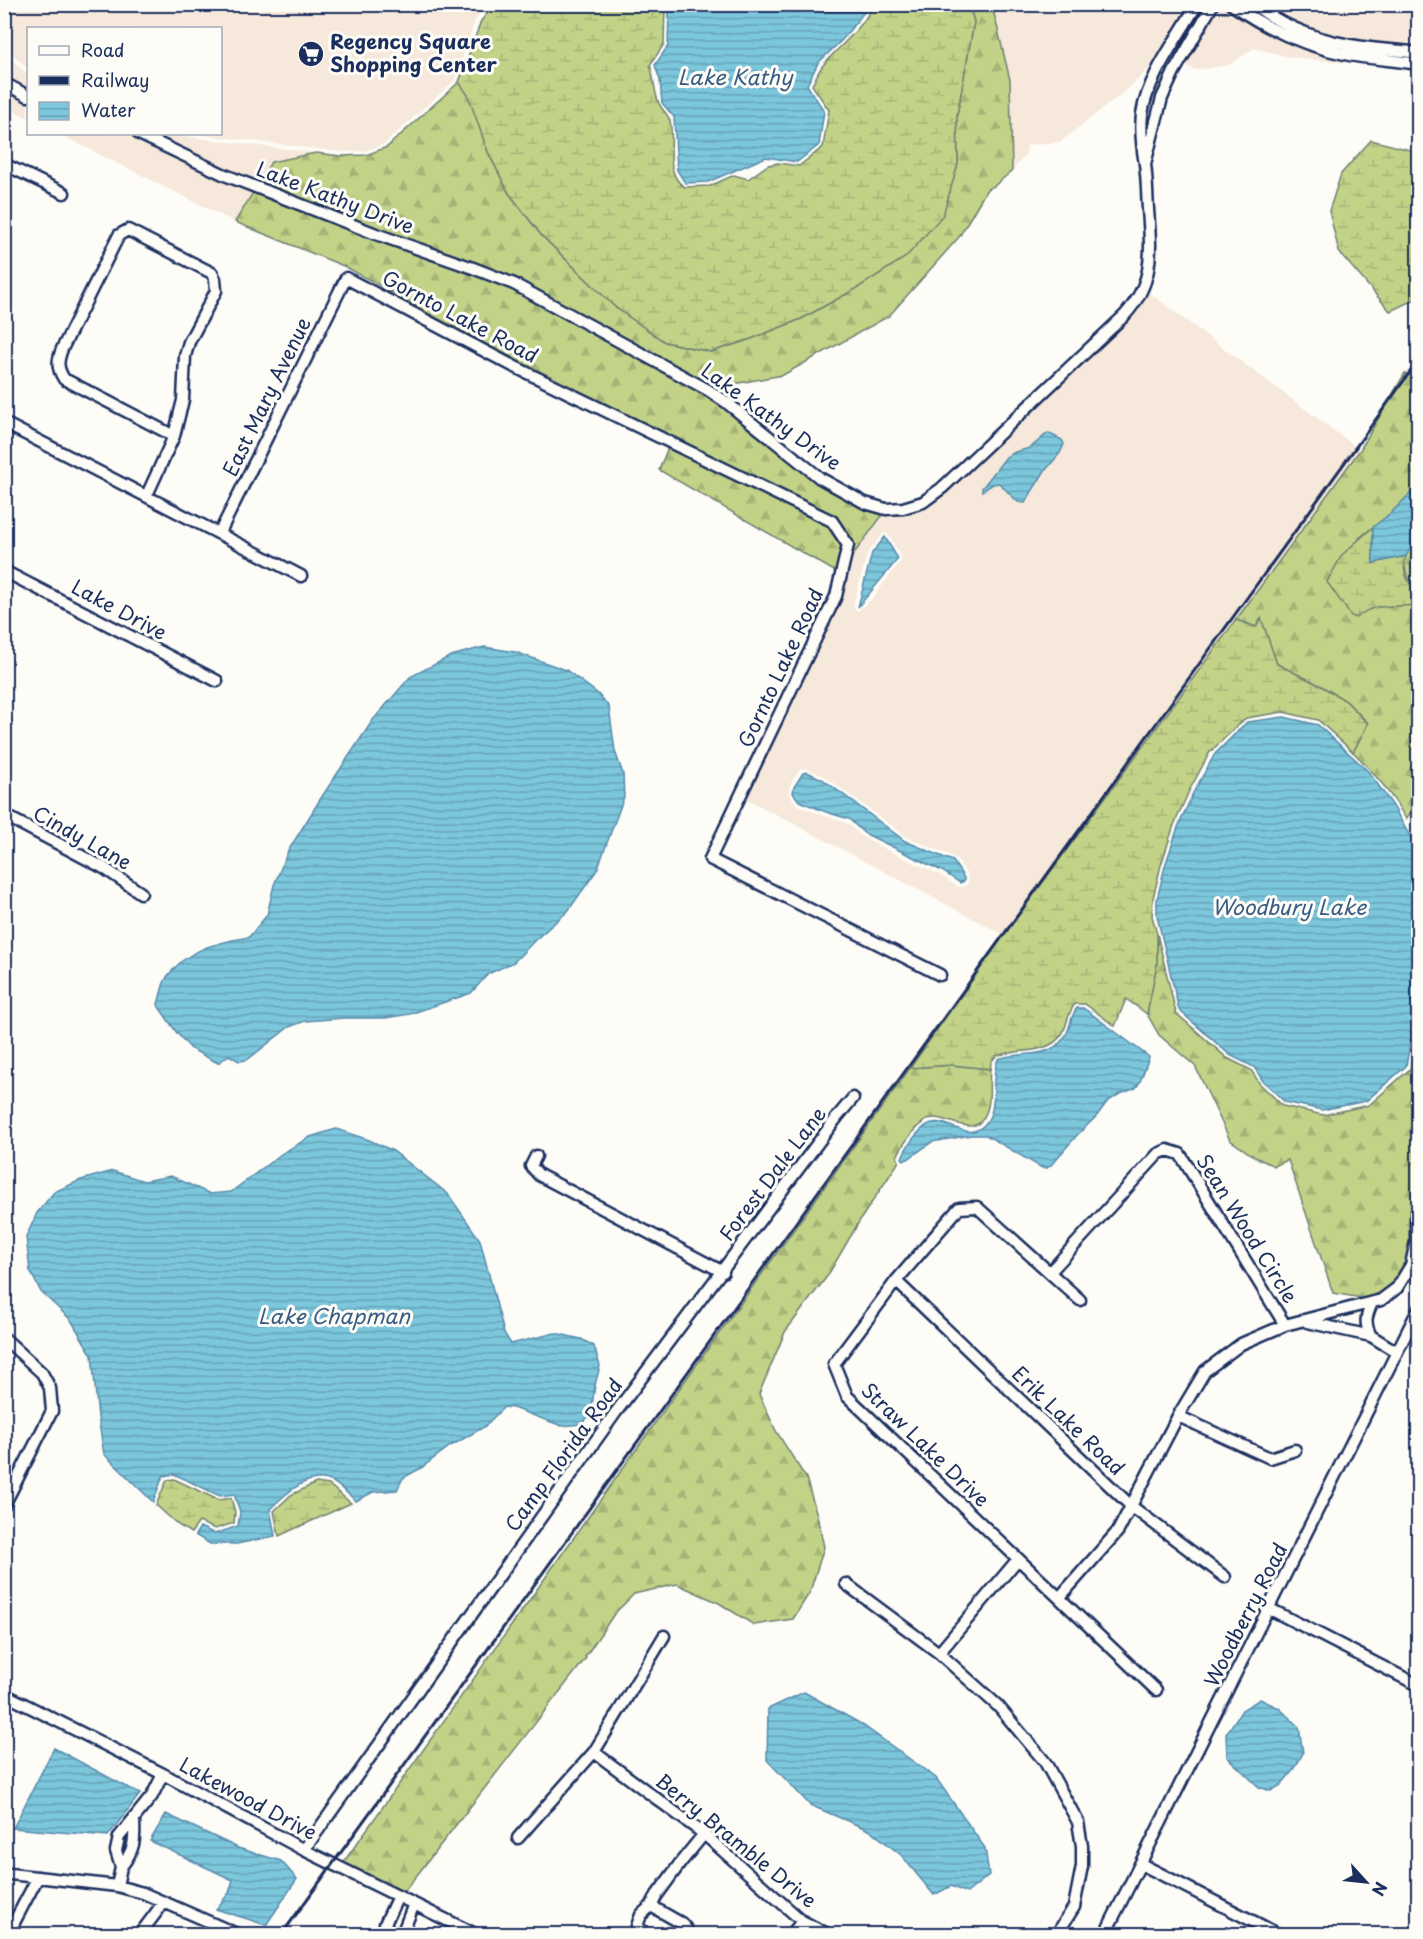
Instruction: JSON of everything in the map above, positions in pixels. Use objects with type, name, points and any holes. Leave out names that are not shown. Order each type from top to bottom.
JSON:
[{"type":"street","name":"Lake Kathy Drive","points":[[141,135],[225,175],[376,234],[514,284],[708,390],[830,484],[872,505],[892,509],[913,506],[937,492],[1133,306],[1144,287],[1151,262],[1141,136],[1146,98],[1197,4]]},
{"type":"street","name":"Lake Kathy Drive","points":[[1145,165],[1162,98],[1174,72],[1213,4]]},
{"type":"street","points":[[1231,4],[1276,31],[1315,46],[1348,55],[1419,64]]},
{"type":"street","points":[[1253,4],[1280,22],[1316,37],[1361,47],[1419,54]]},
{"type":"street","points":[[4,82],[27,95]]},
{"type":"street","points":[[4,164],[64,193]]},
{"type":"street","points":[[147,495],[174,435],[183,400],[185,356],[189,342],[216,291],[212,273],[128,230],[119,235],[62,349],[58,369],[64,379],[174,435]]},
{"type":"street","name":"East Mary Avenue","points":[[220,532],[346,278]]},
{"type":"street","name":"Gornto Lake Road","points":[[346,278],[515,366],[832,521],[848,545],[836,596],[710,859],[940,975]]},
{"type":"street","points":[[4,423],[220,532],[301,576]]},
{"type":"street","name":"Lake Drive","points":[[4,571],[217,681]]},
{"type":"street","name":"Cindy Lane","points":[[4,815],[104,868],[141,893]]},
{"type":"street","name":"Forest Dale Lane","points":[[723,1272],[837,1116],[853,1098]]},
{"type":"street","name":"Sean Wood Circle","points":[[1050,1272],[1158,1154],[1167,1150],[1180,1154],[1285,1325]]},
{"type":"street","points":[[536,1156],[531,1166],[539,1175],[723,1272]]},
{"type":"street","name":"Straw Lake Drive","points":[[1080,1300],[977,1207],[959,1208],[896,1281],[834,1365],[846,1396],[1156,1690]]},
{"type":"street","points":[[1060,1597],[1118,1531],[1178,1416],[1205,1371],[1241,1344],[1285,1325],[1381,1300],[1397,1288],[1411,1265],[1416,1241],[1416,1215],[1419,1211]]},
{"type":"street","name":"Camp Florida Road","points":[[304,1850],[610,1421],[723,1272]]},
{"type":"street","name":"Erik Lake Road","points":[[896,1281],[1131,1506],[1225,1577]]},
{"type":"street","points":[[1371,1336],[1366,1327],[1367,1314],[1372,1303]]},
{"type":"street","name":"Woodberry Road","points":[[1105,1935],[1419,1310]]},
{"type":"street","points":[[1299,1322],[1319,1324],[1371,1336],[1397,1352]]},
{"type":"street","points":[[4,1338],[42,1373],[50,1388],[52,1411],[4,1505]]},
{"type":"street","points":[[1178,1416],[1270,1458],[1295,1450]]},
{"type":"street","points":[[939,1653],[1018,1559]]},
{"type":"street","points":[[846,1584],[939,1653],[998,1706],[1045,1762],[1077,1822],[1082,1846],[1082,1866],[1074,1907],[1057,1935]]},
{"type":"street","points":[[1270,1609],[1419,1685]]},
{"type":"street","points":[[518,1838],[594,1752],[664,1636]]},
{"type":"street","name":"Lakewood Drive","points":[[4,1694],[163,1774],[304,1850],[475,1935]]},
{"type":"street","name":"Berry Bramble Drive","points":[[594,1752],[704,1834],[802,1921],[827,1935]]},
{"type":"street","points":[[121,1867],[116,1851],[118,1837],[152,1796],[163,1774]]},
{"type":"street","points":[[117,1886],[121,1867],[130,1855],[135,1842],[134,1818]]},
{"type":"street","points":[[646,1935],[637,1926],[641,1915],[651,1906],[675,1870],[704,1834]]},
{"type":"street","points":[[1141,1864],[1278,1935]]},
{"type":"street","points":[[10,1874],[117,1886],[143,1893],[214,1929],[237,1935]]},
{"type":"street","points":[[8,1935],[38,1877]]},
{"type":"street","points":[[384,1935],[385,1924],[398,1896]]},
{"type":"street","points":[[140,1935],[164,1902]]},
{"type":"street","points":[[402,1935],[414,1904]]},
{"type":"street","points":[[651,1906],[681,1923],[687,1930],[687,1935]]},
{"type":"street","points":[[792,1935],[802,1921]]},
{"type":"shaded area","points":[[5,4],[488,5],[476,18],[454,81],[384,144],[365,151],[341,152],[204,135],[222,135],[222,27],[27,27],[27,68],[5,47]]},
{"type":"shaded area","points":[[1219,4],[1284,40],[1370,63],[1290,57],[1254,48],[1229,65],[1195,70],[1185,65]]},
{"type":"shaded area","points":[[992,5],[1191,5],[1161,56],[1129,88],[1060,142],[1027,145],[1026,154],[1012,171],[1010,80]]},
{"type":"shaded area","points":[[1261,5],[1418,5],[1418,49],[1362,42],[1318,33],[1282,18]]},
{"type":"shaded area","points":[[4,52],[27,74],[27,89],[5,77]]},
{"type":"shaded area","points":[[4,88],[27,100],[27,117],[5,106]]},
{"type":"shaded area","points":[[61,135],[128,135],[208,173],[254,191],[235,222]]},
{"type":"shaded area","points":[[152,135],[184,135],[316,153],[271,162],[259,183],[212,164]]},
{"type":"shaded area","points":[[1148,292],[1360,450],[1004,935],[745,798],[841,599],[850,559],[883,514],[915,511],[936,500],[1138,309]],"holes":[[[884,533],[888,534],[902,559],[873,598],[858,611],[855,610],[853,605],[868,552]],[[806,768],[824,776],[907,837],[956,858],[968,876],[966,886],[958,887],[940,875],[889,851],[861,836],[847,823],[797,805],[789,794],[790,785],[800,769]]]},
{"type":"green space","points":[[495,4],[668,5],[665,8],[664,44],[650,65],[659,104],[670,121],[674,174],[678,182],[685,187],[710,186],[734,175],[748,179],[768,165],[778,163],[799,166],[823,147],[829,110],[812,85],[822,66],[864,21],[872,5],[969,5],[974,22],[957,115],[958,164],[943,215],[906,257],[859,287],[801,319],[711,352],[665,342],[615,307],[541,235],[509,193],[488,152],[468,95],[459,82],[481,21]]},
{"type":"green space","points":[[969,5],[992,5],[1010,80],[1012,171],[987,189],[959,237],[889,316],[783,375],[728,385],[727,397],[691,374],[516,280],[259,183],[271,162],[316,153],[341,156],[366,155],[387,147],[459,82],[468,94],[488,152],[509,193],[541,235],[615,307],[665,342],[711,352],[801,319],[859,287],[958,164],[957,115],[974,22]]},
{"type":"green space","points":[[1371,140],[1418,152],[1418,298],[1390,311],[1339,252],[1329,211],[1341,174]]},
{"type":"green space","points":[[254,191],[512,289],[687,382],[723,406],[827,489],[863,507],[884,513],[850,559],[853,542],[834,517],[518,362],[427,315],[417,306],[346,267],[235,222]]},
{"type":"green space","points":[[1405,373],[1418,379],[1418,486],[1390,514],[1359,538],[1364,611],[1372,607],[1414,605],[1418,600],[1418,802],[1406,819],[1382,784],[1353,752],[1368,723],[1346,701],[1277,664],[1261,619],[1256,627],[1236,620],[1360,450]]},
{"type":"green space","points":[[668,447],[828,525],[842,545],[836,572],[659,470]]},
{"type":"green space","points":[[1373,527],[1373,563],[1406,556],[1405,573],[1416,599],[1414,605],[1376,608],[1356,618],[1351,616],[1327,582],[1342,555]]},
{"type":"green space","points":[[1418,539],[1418,591],[1404,565],[1407,552]]},
{"type":"green space","points":[[1261,618],[1277,664],[1346,701],[1368,724],[1353,752],[1318,720],[1283,712],[1246,718],[1210,752],[1174,825],[1153,898],[1152,916],[1157,934],[1157,964],[1147,1014],[1126,999],[1115,1026],[1085,1004],[1075,1004],[1070,1011],[1062,1034],[1056,1041],[1041,1049],[996,1056],[991,1062],[990,1069],[952,1065],[910,1068],[1004,935],[1236,620],[1256,627]]},
{"type":"green space","points":[[1157,934],[1176,1013],[1227,1058],[1251,1070],[1260,1084],[1283,1106],[1323,1115],[1369,1105],[1410,1069],[1418,1034],[1418,1200],[1412,1216],[1411,1241],[1406,1262],[1395,1280],[1380,1295],[1369,1296],[1367,1299],[1333,1293],[1288,1160],[1274,1166],[1255,1157],[1230,1140],[1195,1066],[1159,1035],[1147,1014],[1157,964]]},
{"type":"green space","points":[[952,1065],[990,1069],[987,1110],[981,1122],[969,1126],[934,1118],[923,1122],[912,1133],[897,1157],[899,1161],[860,1220],[828,1275],[785,1332],[759,1394],[776,1431],[806,1478],[824,1547],[810,1592],[793,1619],[754,1625],[719,1603],[677,1584],[634,1594],[614,1614],[586,1658],[403,1893],[343,1863],[910,1068]]},
{"type":"green space","points":[[174,1479],[218,1500],[231,1498],[235,1512],[234,1523],[215,1529],[199,1522],[191,1533],[178,1525],[156,1505],[167,1480]]},
{"type":"green space","points":[[316,1483],[329,1485],[351,1503],[279,1536],[274,1511],[291,1495]]},
{"type":"water","name":"Lake Kathy","points":[[674,5],[867,5],[865,11],[842,40],[818,63],[807,85],[824,111],[819,145],[797,162],[766,157],[708,182],[685,183],[677,170],[674,117],[662,103],[660,80],[655,65],[668,46],[669,10]]},
{"type":"water","points":[[1048,433],[1062,440],[1064,444],[1025,503],[1018,502],[999,483],[982,491],[1006,457],[1030,448]]},
{"type":"water","points":[[1418,486],[1418,539],[1406,556],[1373,563],[1373,527],[1390,514]]},
{"type":"water","points":[[885,537],[898,559],[858,607],[872,553]]},
{"type":"water","points":[[484,647],[515,652],[566,670],[597,693],[609,707],[615,751],[623,774],[624,797],[597,870],[568,911],[514,962],[488,974],[471,993],[410,1014],[385,1018],[305,1021],[289,1027],[247,1060],[239,1061],[229,1055],[218,1063],[191,1049],[177,1033],[158,1004],[167,977],[184,959],[204,948],[249,937],[267,915],[274,885],[288,851],[373,720],[410,677],[451,656]]},
{"type":"water","name":"Woodbury Lake","points":[[1284,717],[1318,725],[1368,771],[1393,806],[1418,851],[1418,1029],[1412,1032],[1406,1066],[1366,1101],[1322,1110],[1285,1102],[1263,1081],[1254,1067],[1230,1055],[1179,1010],[1157,916],[1157,899],[1178,827],[1193,793],[1215,754],[1247,722]]},
{"type":"water","points":[[807,772],[822,779],[905,841],[953,861],[964,881],[960,883],[942,871],[864,833],[849,819],[799,801],[793,793],[794,787],[803,773]]},
{"type":"water","points":[[1077,1008],[1083,1008],[1089,1012],[1149,1057],[1136,1088],[1107,1102],[1051,1165],[1042,1168],[986,1135],[971,1135],[932,1142],[908,1159],[902,1158],[906,1148],[915,1137],[930,1124],[945,1124],[972,1131],[985,1124],[992,1109],[994,1075],[998,1059],[1042,1052],[1058,1045],[1064,1038]]},
{"type":"water","name":"Lake Chapman","points":[[336,1129],[393,1151],[448,1194],[480,1240],[504,1333],[511,1344],[555,1333],[581,1339],[594,1346],[600,1366],[591,1413],[582,1424],[562,1426],[513,1408],[504,1407],[484,1427],[403,1478],[397,1490],[373,1492],[356,1501],[333,1482],[324,1479],[307,1481],[290,1491],[270,1509],[275,1536],[237,1544],[210,1544],[195,1535],[200,1527],[215,1534],[238,1526],[240,1512],[234,1494],[220,1496],[174,1474],[163,1476],[153,1502],[104,1454],[92,1355],[71,1320],[41,1292],[30,1271],[26,1237],[37,1213],[54,1192],[81,1180],[113,1171],[144,1181],[171,1176],[210,1194],[231,1192],[281,1154],[310,1137]]},
{"type":"water","points":[[804,1692],[861,1724],[936,1778],[985,1848],[989,1875],[967,1893],[951,1886],[934,1895],[901,1855],[871,1831],[810,1805],[767,1760],[768,1709]]},
{"type":"water","points":[[1260,1699],[1279,1708],[1299,1727],[1303,1753],[1295,1768],[1281,1785],[1271,1791],[1259,1787],[1227,1757],[1226,1734],[1242,1710]]},
{"type":"water","points":[[54,1748],[140,1794],[108,1836],[13,1828]]},
{"type":"water","points":[[166,1814],[238,1848],[281,1861],[297,1879],[266,1925],[216,1909],[229,1893],[233,1880],[150,1841]]},
{"type":"railway","points":[[282,1934],[1418,361]]},
{"type":"place","name":"Regency Square Shopping Center","points":[[311,54]]}]
